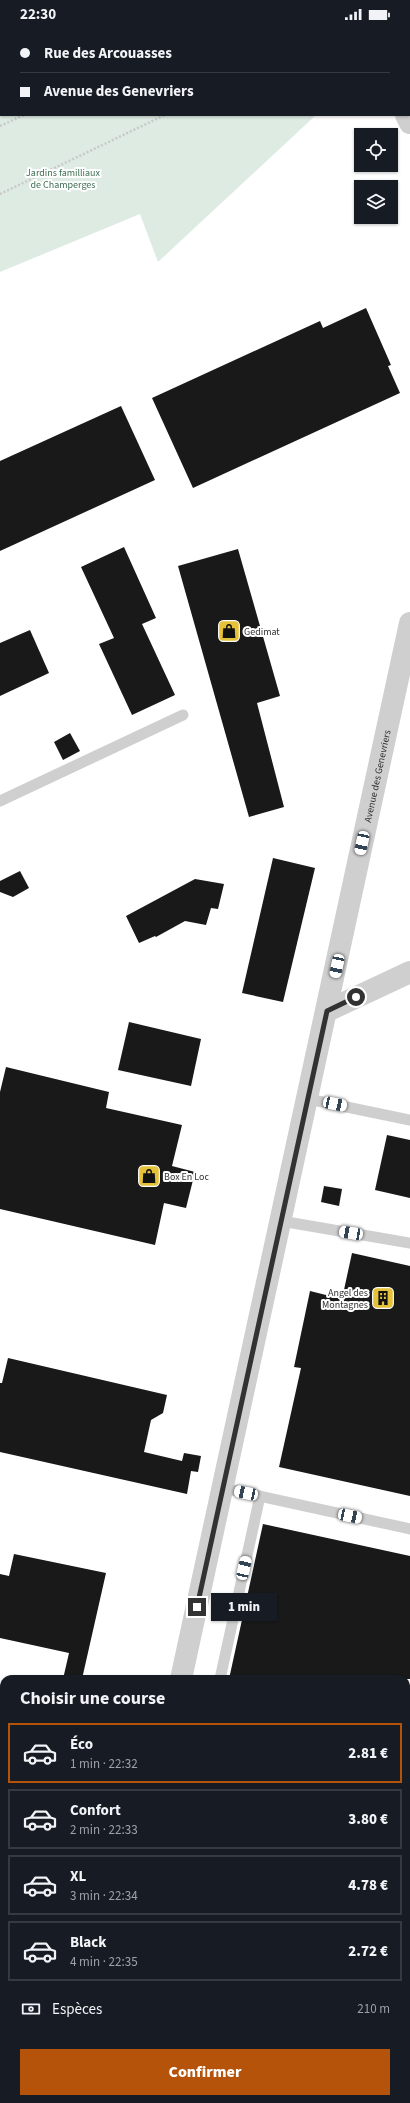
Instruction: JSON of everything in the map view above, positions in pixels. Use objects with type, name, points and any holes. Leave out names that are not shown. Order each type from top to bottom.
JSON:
[{"type":"street","name":"Avenue des Genevriers","points":[[182,1675],[282,1221],[410,623]]},
{"type":"street","points":[[327,1011],[410,972]]},
{"type":"lane","points":[[0,801],[182,715]]},
{"type":"lane","points":[[308,1099],[410,1120]]},
{"type":"lane","points":[[282,1221],[410,1243]]},
{"type":"lane","points":[[223,1488],[410,1529]]},
{"type":"lane","points":[[221,1675],[260,1496]]},
{"type":"path","points":[[0,126],[22,116]]},
{"type":"path","points":[[0,194],[163,116]]},
{"type":"green space","name":"Jardins familliaux de Champerges","points":[[0,116],[315,116],[158,262],[140,214],[0,272]]},
{"type":"building","points":[[366,308],[391,365],[388,366],[400,393],[193,488],[152,398],[320,321],[323,328]]},
{"type":"building","points":[[121,406],[155,480],[0,551],[0,461]]},
{"type":"building","points":[[124,547],[156,618],[142,624],[175,695],[132,715],[99,644],[114,638],[81,567]]},
{"type":"building","name":"Gedimat","points":[[238,549],[280,696],[257,703],[284,807],[249,817],[178,566]]},
{"type":"building","points":[[30,630],[49,673],[0,696],[0,643]]},
{"type":"building","points":[[70,733],[80,751],[63,760],[54,742]]},
{"type":"building","points":[[273,858],[315,868],[283,1002],[242,993]]},
{"type":"building","points":[[20,871],[29,888],[13,897],[0,892],[0,881]]},
{"type":"building","points":[[195,879],[224,884],[218,909],[211,908],[206,925],[185,921],[156,937],[155,936],[139,943],[126,916]]},
{"type":"building","points":[[129,1022],[201,1039],[191,1086],[118,1070]]},
{"type":"building","points":[[6,1067],[109,1092],[106,1108],[182,1125],[172,1166],[195,1172],[186,1208],[164,1203],[155,1245],[0,1209],[0,1092]]},
{"type":"building","points":[[387,1135],[410,1140],[410,1198],[375,1190]]},
{"type":"building","points":[[324,1186],[342,1189],[339,1206],[321,1202]]},
{"type":"building","points":[[352,1253],[410,1266],[410,1496],[279,1467],[301,1368],[294,1367],[310,1291],[342,1299]]},
{"type":"building","points":[[8,1358],[167,1395],[163,1413],[151,1420],[144,1452],[182,1461],[184,1453],[201,1456],[198,1472],[191,1471],[187,1494],[0,1452],[0,1383],[2,1383]]},
{"type":"building","points":[[263,1524],[410,1556],[410,1675],[230,1675]]},
{"type":"building","points":[[14,1554],[106,1573],[83,1675],[64,1675],[69,1653],[0,1638],[0,1574],[9,1576]]},
{"type":"place","name":"Gedimat","points":[[229,631]]},
{"type":"place","name":"Box En Loc","points":[[149,1176]]},
{"type":"place","name":"Angel des Montagnes","points":[[383,1298]]},
{"type":"route","points":[[197,1607],[327,1011],[356,997]]}]
